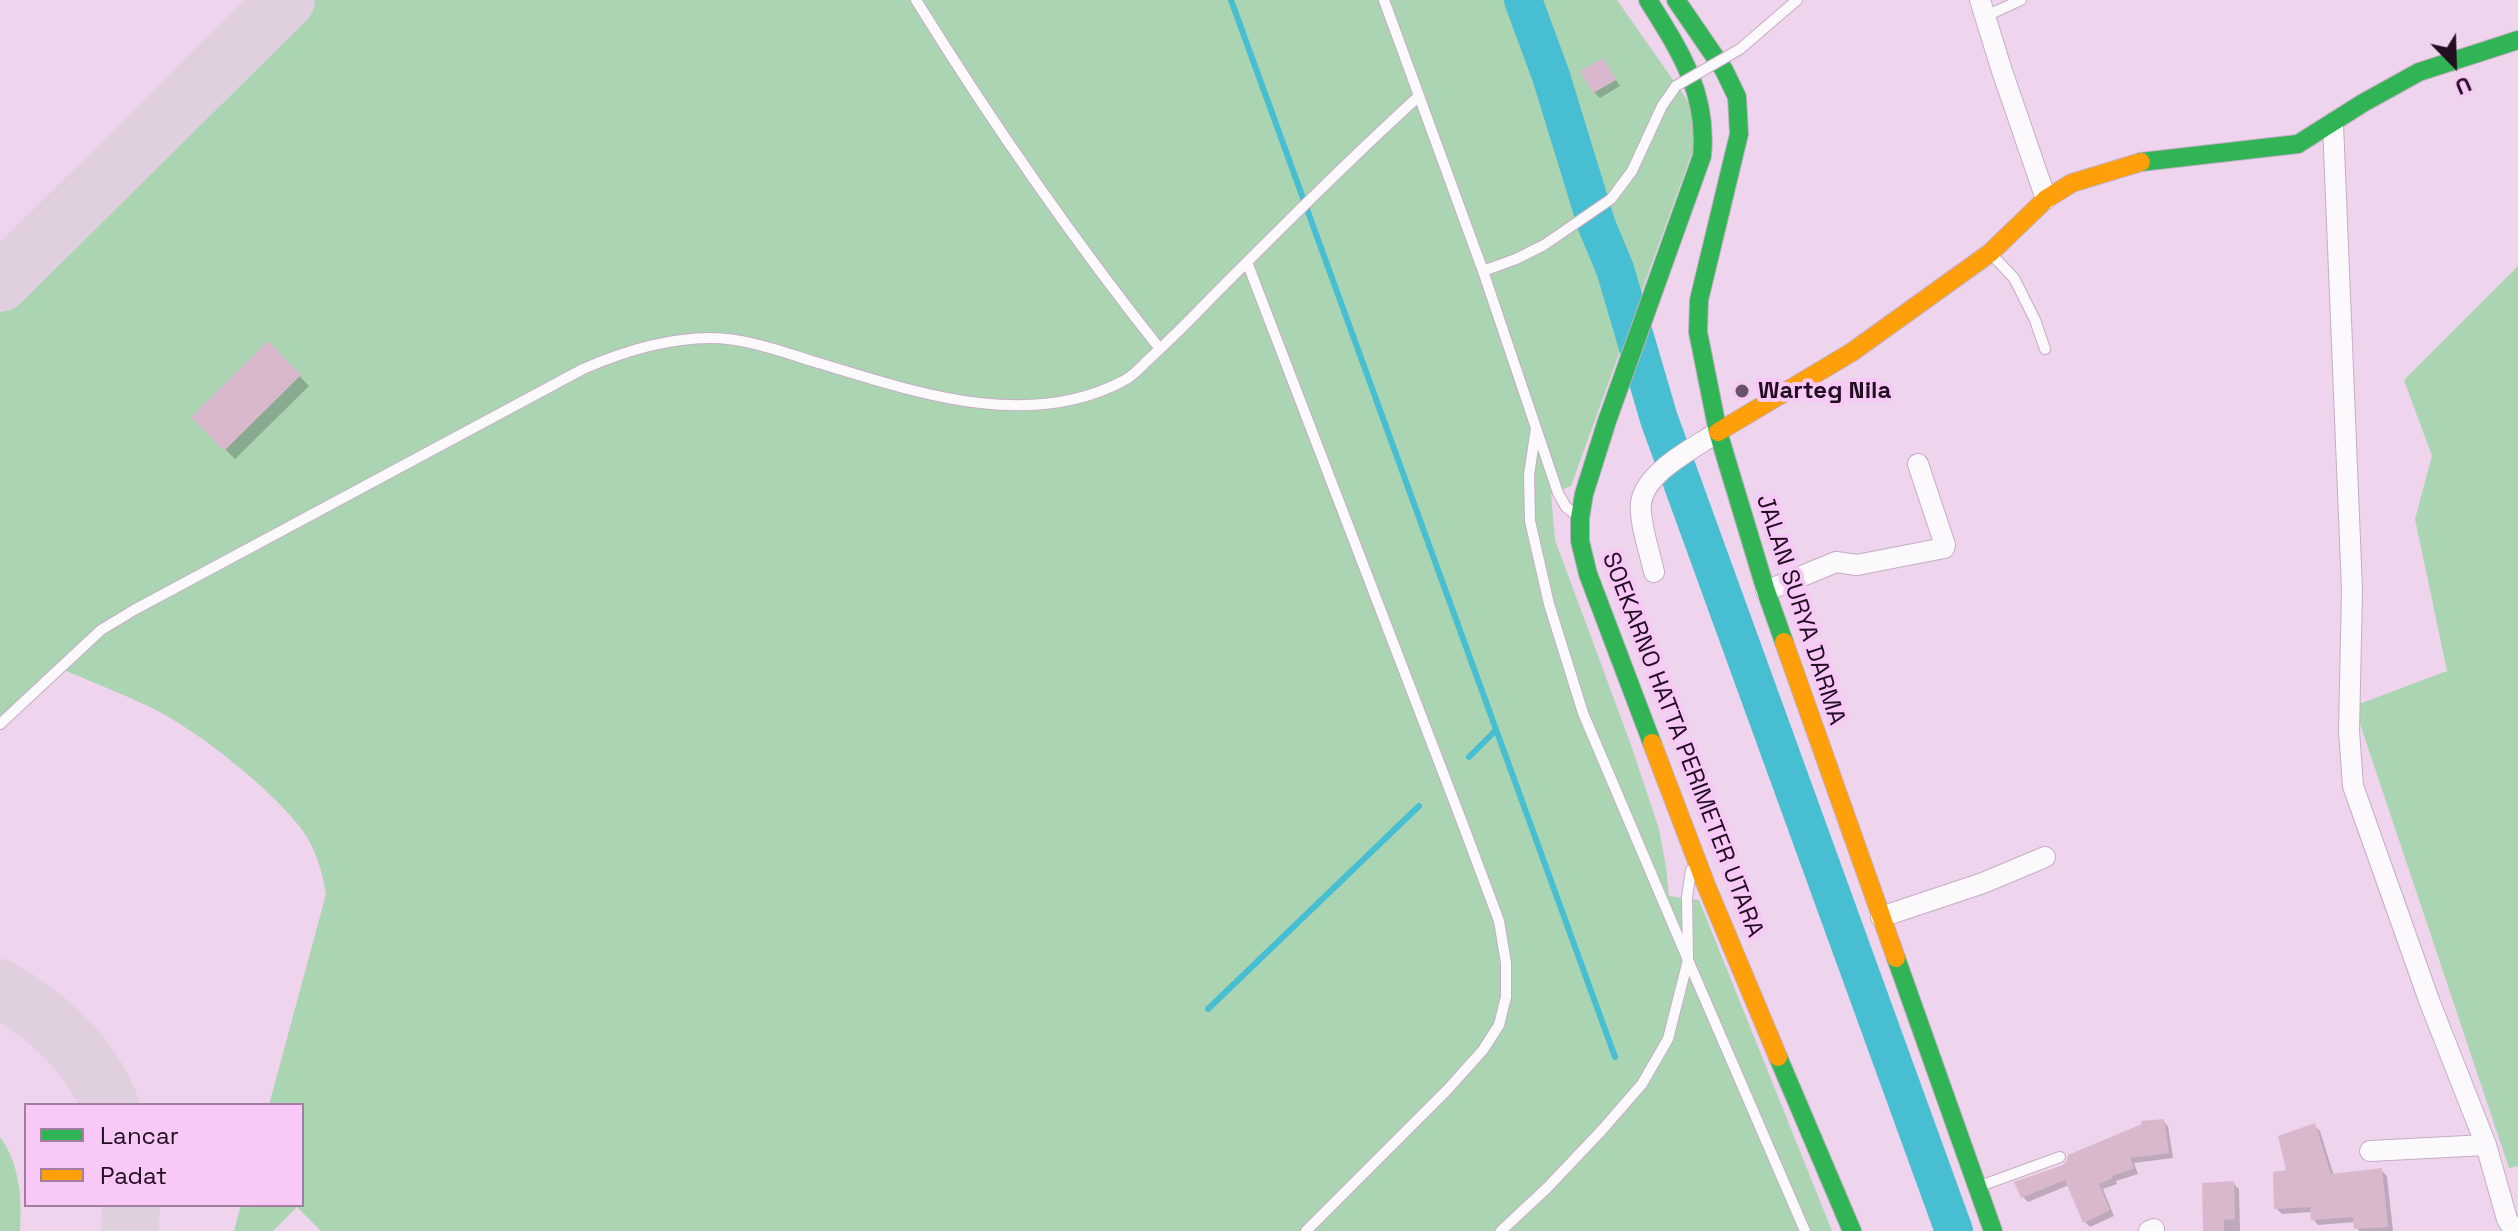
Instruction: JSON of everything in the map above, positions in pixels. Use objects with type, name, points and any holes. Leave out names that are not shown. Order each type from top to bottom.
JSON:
[{"type":"main road","name":"SOEKARNO HATTA PERIMETER UTARA","points":[[1648,0],[1693,77],[1702,106],[1706,135],[1702,156],[1584,494],[1580,541],[1588,574],[1693,853],[1852,1231]]},
{"type":"main road","name":"JALAN SURYA DARMA","points":[[1676,0],[1724,70],[1737,97],[1739,134],[1699,300],[1700,348],[1718,432],[1766,591],[1993,1231]]},
{"type":"main road","points":[[1718,432],[1852,352],[1990,253],[2046,199],[2072,183],[2139,162],[2298,144],[2419,72],[2518,40]]},
{"type":"street","points":[[1983,8],[2046,199]]},
{"type":"street","points":[[2333,124],[2352,590],[2349,731],[2353,786],[2430,1003],[2486,1145],[2507,1219],[2514,1231]]},
{"type":"street","points":[[1654,572],[1641,507],[1644,489],[1662,470],[1718,432]]},
{"type":"street","points":[[1766,591],[1836,562],[1857,565],[1944,548],[1918,464]]},
{"type":"street","points":[[1881,917],[1983,883],[2045,857]]},
{"type":"street","points":[[2370,1151],[2486,1145]]},
{"type":"lane","points":[[916,0],[1016,154],[1160,349]]},
{"type":"lane","points":[[1384,0],[1483,271],[1558,493],[1566,507],[1580,518]]},
{"type":"lane","points":[[1483,271],[1544,245],[1611,199],[1632,171],[1662,106],[1676,86],[1740,49],[1797,0]]},
{"type":"lane","points":[[1983,8],[2021,0]]},
{"type":"lane","points":[[0,724],[101,630],[134,610],[583,369],[624,353],[672,340],[715,338],[772,349],[901,388],[969,403],[1033,405],[1077,399],[1127,380],[1311,196],[1419,96]]},
{"type":"lane","points":[[1990,253],[2014,278],[2035,320],[2045,349]]},
{"type":"lane","points":[[1247,262],[1478,864],[1499,921],[1506,963],[1506,997],[1499,1025],[1483,1050],[1306,1231]]},
{"type":"lane","points":[[1536,428],[1529,475],[1530,521],[1549,604],[1583,713],[1805,1231]]},
{"type":"lane","points":[[1501,1231],[1584,1150],[1642,1084],[1668,1039],[1688,960],[1687,897],[1693,853]]},
{"type":"lane","points":[[1977,1187],[2060,1157]]},
{"type":"green space","points":[[286,0],[1617,0],[1685,97],[1701,128],[1571,486],[1551,494],[1555,540],[1659,829],[1669,896],[1699,900],[1832,1231],[321,1231],[297,1207],[304,1207],[304,1103],[270,1103],[326,894],[308,838],[273,797],[211,745],[150,707],[59,668],[0,724],[0,283]]},
{"type":"green space","points":[[2518,266],[2518,1166],[2509,1168],[2354,706],[2447,671],[2415,519],[2432,456],[2404,380]]},
{"type":"green space","points":[[0,1137],[16,1170],[21,1207],[20,1231],[0,1231]]},
{"type":"green space","points":[[240,1207],[297,1207],[273,1231],[234,1231]]},
{"type":"building","points":[[1603,58],[1616,80],[1593,93],[1580,71]]},
{"type":"building","points":[[268,341],[301,375],[224,451],[191,417]]},
{"type":"building","points":[[2164,1119],[2169,1153],[2130,1158],[2134,1168],[2099,1184],[2110,1210],[2083,1223],[2065,1180],[2021,1198],[2014,1182],[2063,1165],[2068,1155],[2142,1124],[2141,1121]]},
{"type":"building","points":[[2315,1123],[2331,1174],[2382,1168],[2388,1227],[2354,1229],[2353,1217],[2311,1220],[2310,1207],[2274,1209],[2273,1172],[2286,1170],[2278,1136]]},
{"type":"building","points":[[2234,1181],[2235,1219],[2224,1220],[2224,1231],[2203,1231],[2202,1183]]},
{"type":"waterway","points":[[1231,0],[1615,1057]]},
{"type":"waterway","points":[[1523,0],[1551,76],[1597,226],[1615,269],[1659,419],[1954,1231]]},
{"type":"waterway","points":[[1469,757],[1496,730]]},
{"type":"waterway","points":[[1208,1009],[1419,806]]},
{"type":"taxiway","points":[[0,283],[286,0]]},
{"type":"taxiway","points":[[0,988],[34,1010],[65,1038],[91,1069],[109,1103]]},
{"type":"taxiway","points":[[130,1231],[131,1207]]},
{"type":"traffic: fast","points":[[1648,0],[1681,55],[1696,92],[1703,133],[1702,156],[1607,421],[1584,494],[1580,541],[1588,574],[1652,743]]},
{"type":"traffic: fast","points":[[1676,0],[1724,70],[1737,97],[1739,134],[1699,300],[1698,332],[1718,432],[1784,642]]},
{"type":"traffic: fast","points":[[2141,162],[2298,144],[2419,72],[2518,40]]},
{"type":"traffic: fast","points":[[1896,958],[1993,1231]]},
{"type":"traffic: fast","points":[[1778,1057],[1852,1231]]},
{"type":"traffic: slow","points":[[1718,432],[1852,352],[1990,253],[2046,199],[2072,183],[2141,162]]},
{"type":"traffic: slow","points":[[1784,642],[1896,958]]},
{"type":"traffic: slow","points":[[1652,743],[1706,885],[1778,1057]]},
{"type":"place","name":"Warteg Nila","points":[[1742,391]]}]
